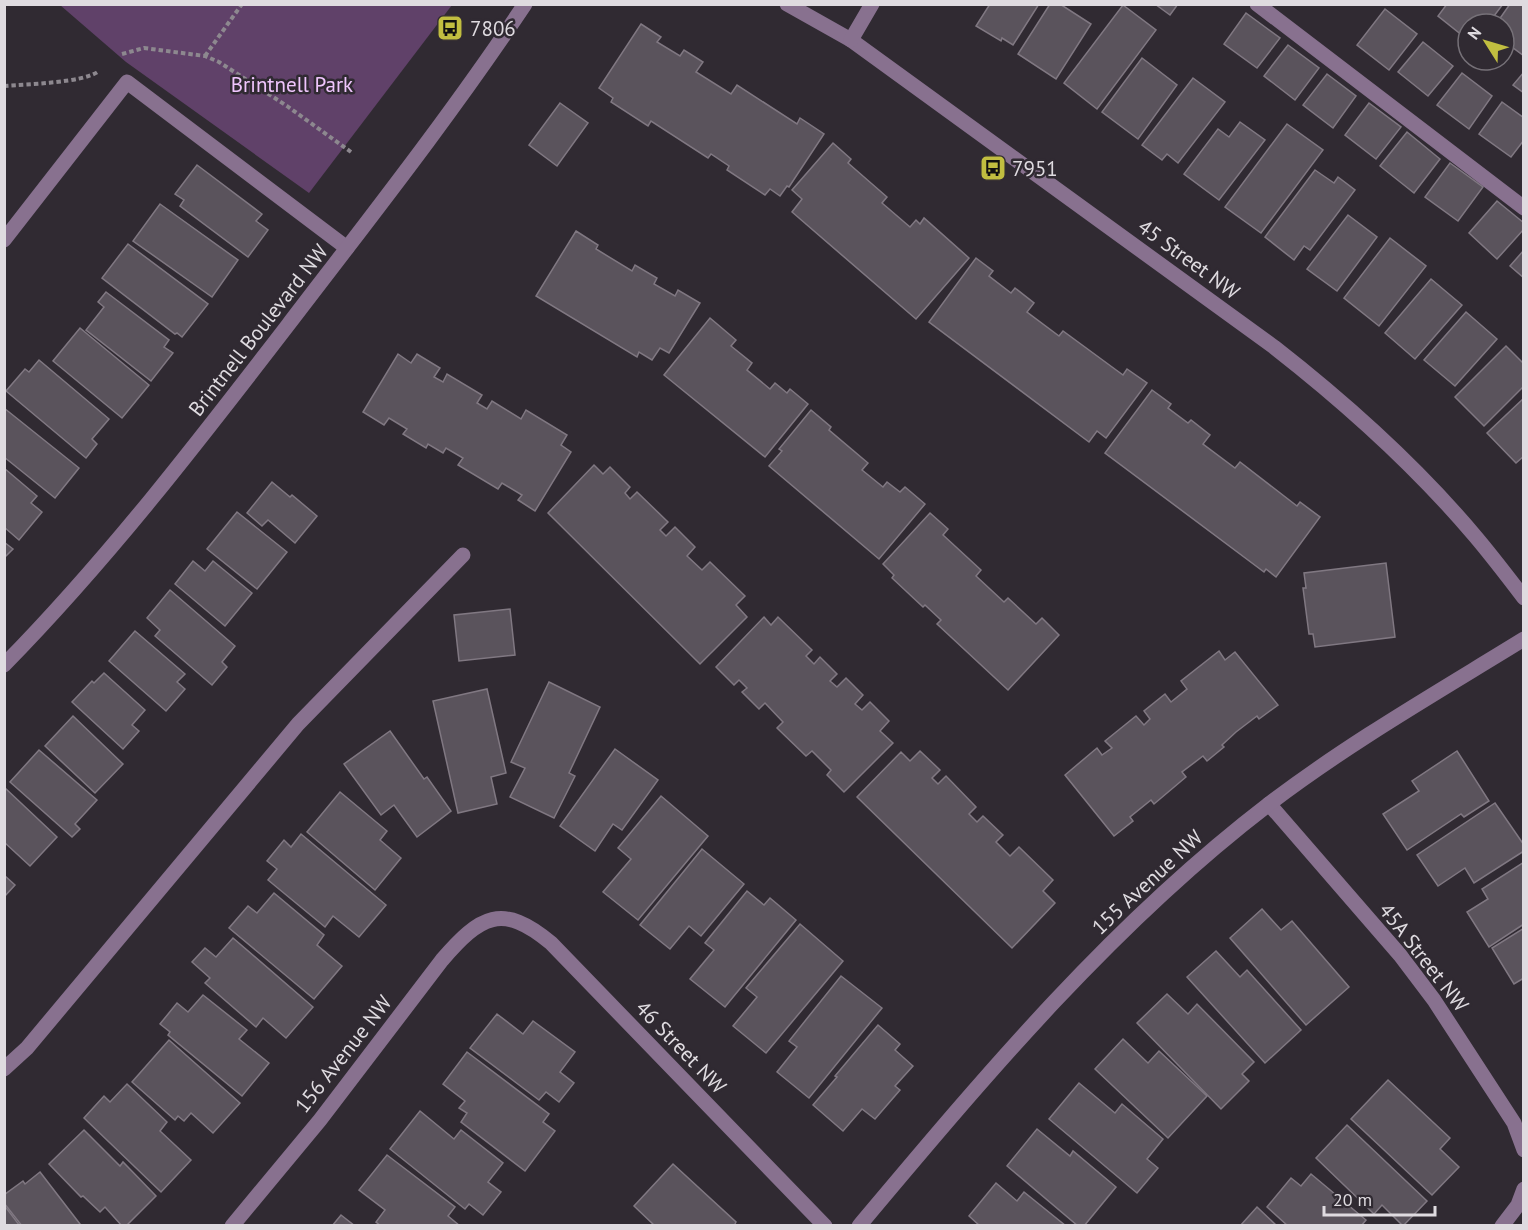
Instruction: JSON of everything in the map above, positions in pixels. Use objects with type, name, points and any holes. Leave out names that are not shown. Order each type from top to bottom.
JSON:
[{"type":"street","name":"Brintnell Boulevard NW","points":[[4,665],[114,545],[177,469],[424,148],[525,4]]},
{"type":"street","name":"45 Street NW","points":[[787,4],[851,40],[1274,347],[1325,387],[1376,432],[1428,484],[1476,536],[1524,598]]},
{"type":"street","points":[[851,40],[872,4]]},
{"type":"street","points":[[1257,4],[1524,208]]},
{"type":"street","points":[[4,240],[127,82],[347,248]]},
{"type":"street","points":[[4,1069],[27,1048],[298,724],[463,555]]},
{"type":"street","name":"155 Avenue NW","points":[[859,1226],[997,1063],[1072,982],[1155,901],[1269,804],[1330,761],[1524,639]]},
{"type":"street","name":"45A Street NW","points":[[1269,804],[1386,939],[1434,1000],[1514,1123],[1524,1150]]},
{"type":"street","name":"156 Avenue NW","points":[[231,1226],[320,1120],[454,946],[478,925],[495,918]]},
{"type":"street","name":"46 Street NW","points":[[495,918],[514,919],[533,928],[551,943],[825,1226]]},
{"type":"street","points":[[1502,1226],[1518,1205],[1524,1189]]},
{"type":"path","points":[[205,56],[242,4]]},
{"type":"path","points":[[120,55],[144,48],[205,56],[219,62],[287,106],[351,152]]},
{"type":"path","points":[[4,86],[63,81],[94,75],[100,69]]},
{"type":"green space","name":"Brintnell Park","points":[[60,5],[452,5],[309,193],[126,62]]},
{"type":"building","points":[[990,4],[1039,4],[1013,45],[1002,38],[1001,41],[976,26]]},
{"type":"building","points":[[1050,4],[1060,4],[1091,24],[1056,79],[1018,54]]},
{"type":"building","points":[[1155,4],[1178,4],[1170,15]]},
{"type":"building","points":[[1447,4],[1503,4],[1497,12],[1456,12],[1456,30],[1438,16]]},
{"type":"building","points":[[1510,4],[1524,4],[1524,56],[1516,50],[1516,12],[1504,12]]},
{"type":"building","points":[[1123,5],[1156,30],[1097,109],[1064,83]]},
{"type":"building","points":[[1385,9],[1417,34],[1389,70],[1357,45]]},
{"type":"building","points":[[1246,13],[1280,38],[1257,68],[1224,44]]},
{"type":"building","points":[[641,24],[661,37],[657,42],[680,56],[684,50],[703,62],[696,72],[731,94],[737,85],[797,124],[800,118],[824,134],[789,187],[787,186],[780,196],[770,189],[765,195],[727,170],[729,166],[711,154],[708,158],[651,121],[648,126],[611,102],[613,98],[599,88]]},
{"type":"building","points":[[1423,42],[1453,66],[1428,96],[1398,72]]},
{"type":"building","points":[[1288,45],[1319,68],[1295,100],[1264,76]]},
{"type":"building","points":[[1142,58],[1177,85],[1138,139],[1102,112]]},
{"type":"building","points":[[1524,72],[1524,93],[1513,85]]},
{"type":"building","points":[[1462,73],[1492,96],[1469,129],[1437,105]]},
{"type":"building","points":[[1327,74],[1356,96],[1333,128],[1303,105]]},
{"type":"building","points":[[1193,78],[1225,102],[1178,163],[1167,154],[1162,160],[1142,145]]},
{"type":"building","points":[[1502,102],[1524,118],[1524,140],[1511,157],[1479,134]]},
{"type":"building","points":[[560,103],[588,123],[557,166],[529,145]]},
{"type":"building","points":[[1369,103],[1401,127],[1376,159],[1345,135]]},
{"type":"building","points":[[1240,122],[1265,140],[1219,200],[1184,174],[1218,129],[1229,137]]},
{"type":"building","points":[[1287,124],[1323,150],[1261,233],[1225,207]]},
{"type":"building","points":[[1407,132],[1440,159],[1414,193],[1380,166]]},
{"type":"building","points":[[833,143],[851,159],[848,163],[887,197],[882,203],[910,227],[916,220],[920,224],[924,218],[969,258],[916,319],[792,212],[802,199],[792,190]]},
{"type":"building","points":[[1450,163],[1483,187],[1458,221],[1425,197]]},
{"type":"building","points":[[197,165],[262,214],[256,221],[268,230],[248,257],[180,206],[184,200],[175,194]]},
{"type":"building","points":[[1315,170],[1334,183],[1338,177],[1355,190],[1310,250],[1304,246],[1294,260],[1265,237]]},
{"type":"building","points":[[1497,201],[1524,223],[1524,229],[1497,259],[1469,233]]},
{"type":"building","points":[[160,204],[238,260],[212,297],[133,241]]},
{"type":"building","points":[[1348,215],[1377,237],[1337,291],[1307,269]]},
{"type":"building","points":[[576,231],[598,245],[596,249],[632,271],[635,265],[657,278],[654,284],[675,296],[678,290],[700,303],[669,353],[660,348],[652,360],[639,352],[637,357],[536,296]]},
{"type":"building","points":[[1390,238],[1426,266],[1379,326],[1344,298]]},
{"type":"building","points":[[128,244],[208,304],[182,337],[102,278]]},
{"type":"building","points":[[1524,250],[1524,278],[1510,266]]},
{"type":"building","points":[[976,258],[993,271],[989,276],[1011,293],[1015,288],[1034,303],[1027,312],[1059,336],[1063,331],[1123,375],[1127,369],[1147,383],[1106,438],[1097,431],[1089,442],[929,322]]},
{"type":"building","points":[[1431,279],[1462,305],[1415,359],[1385,333]]},
{"type":"building","points":[[106,292],[169,340],[164,347],[173,353],[151,381],[86,330],[104,307],[98,302]]},
{"type":"building","points":[[1466,312],[1497,339],[1455,386],[1424,360]]},
{"type":"building","points":[[710,318],[736,340],[731,346],[752,363],[747,370],[770,389],[775,383],[787,393],[790,389],[808,404],[765,457],[664,375]]},
{"type":"building","points":[[80,328],[149,385],[122,418],[53,361]]},
{"type":"building","points":[[1506,346],[1524,364],[1524,386],[1484,426],[1455,397]]},
{"type":"building","points":[[398,354],[411,363],[417,354],[440,368],[434,377],[443,382],[447,374],[482,395],[477,403],[487,409],[492,401],[521,419],[526,410],[567,435],[561,445],[571,452],[535,511],[518,500],[522,495],[502,483],[498,489],[458,465],[463,458],[446,448],[443,453],[428,444],[426,448],[403,434],[407,429],[389,418],[384,425],[363,412]]},
{"type":"building","points":[[39,360],[109,419],[92,439],[97,444],[86,458],[6,391],[25,369],[29,372]]},
{"type":"building","points":[[1152,390],[1171,404],[1168,408],[1188,423],[1191,420],[1210,435],[1203,444],[1235,468],[1240,462],[1297,506],[1300,502],[1320,517],[1276,577],[1266,569],[1264,572],[1105,453]]},
{"type":"building","points":[[1524,398],[1524,456],[1516,463],[1487,433]]},
{"type":"building","points":[[4,408],[79,468],[55,498],[4,457]]},
{"type":"building","points":[[811,410],[831,427],[829,430],[868,463],[862,470],[883,487],[887,482],[900,492],[905,487],[925,504],[879,559],[769,466],[782,451],[779,449]]},
{"type":"building","points":[[594,465],[603,474],[610,467],[630,487],[625,493],[630,499],[637,492],[668,522],[660,530],[666,536],[675,527],[695,547],[687,556],[702,570],[710,562],[745,596],[736,605],[747,617],[700,664],[548,513]]},
{"type":"building","points":[[4,468],[37,496],[31,503],[42,512],[19,540],[4,527]]},
{"type":"building","points":[[272,482],[317,516],[295,543],[268,520],[262,526],[247,513]]},
{"type":"building","points":[[237,512],[287,552],[257,589],[207,549]]},
{"type":"building","points":[[930,513],[948,529],[943,535],[981,570],[976,576],[1004,602],[1008,598],[1036,624],[1042,618],[1059,635],[1008,690],[937,624],[941,620],[925,605],[923,607],[892,578],[894,575],[883,564]]},
{"type":"building","points":[[4,542],[13,549],[4,558]]},
{"type":"building","points":[[193,561],[205,571],[213,561],[252,593],[225,626],[175,584]]},
{"type":"building","points":[[1386,563],[1395,637],[1315,647],[1313,634],[1309,634],[1303,588],[1306,588],[1304,573]]},
{"type":"building","points":[[170,590],[235,646],[222,662],[227,667],[212,685],[155,636],[160,630],[147,618]]},
{"type":"building","points":[[510,609],[515,655],[459,661],[454,615]]},
{"type":"building","points":[[764,617],[771,625],[778,617],[812,650],[806,656],[814,664],[820,657],[837,674],[830,681],[837,687],[846,678],[863,695],[855,704],[862,710],[870,702],[889,721],[880,731],[893,743],[844,792],[827,775],[831,770],[812,751],[806,756],[777,728],[783,722],[765,703],[759,709],[742,692],[747,688],[739,680],[734,685],[716,667]]},
{"type":"building","points":[[135,631],[185,674],[177,682],[185,689],[166,711],[109,661]]},
{"type":"building","points":[[1219,651],[1225,660],[1235,652],[1278,705],[1259,719],[1257,716],[1236,732],[1222,745],[1224,747],[1207,761],[1203,756],[1182,772],[1186,777],[1154,804],[1151,800],[1130,817],[1133,821],[1114,836],[1065,775],[1097,748],[1102,755],[1112,748],[1105,741],[1136,716],[1144,725],[1150,719],[1144,711],[1165,694],[1171,702],[1187,689],[1181,681]]},
{"type":"building","points":[[104,673],[145,710],[132,725],[139,731],[123,749],[72,702],[92,681],[94,683]]},
{"type":"building","points":[[549,682],[600,707],[569,773],[575,776],[554,818],[510,797],[525,768],[511,762]]},
{"type":"building","points":[[487,689],[506,773],[491,777],[497,804],[458,813],[433,701]]},
{"type":"building","points":[[73,716],[123,764],[95,793],[45,746]]},
{"type":"building","points":[[390,731],[424,779],[427,777],[451,811],[417,837],[394,805],[381,815],[344,764]]},
{"type":"building","points":[[615,749],[658,780],[622,830],[613,824],[595,851],[560,826]]},
{"type":"building","points":[[39,750],[97,800],[75,824],[80,829],[72,837],[10,782]]},
{"type":"building","points":[[920,751],[940,770],[932,778],[938,784],[946,776],[976,807],[969,814],[977,822],[983,816],[1003,835],[996,842],[1010,856],[1019,847],[1053,880],[1043,891],[1055,903],[1012,948],[857,797],[901,752],[910,761]]},
{"type":"building","points":[[1457,751],[1489,801],[1464,817],[1461,814],[1407,850],[1383,814],[1419,791],[1412,781]]},
{"type":"building","points":[[4,787],[57,837],[30,866],[4,842]]},
{"type":"building","points":[[340,792],[387,831],[380,840],[401,858],[375,890],[307,832]]},
{"type":"building","points":[[661,796],[708,836],[638,920],[603,892],[631,859],[618,848]]},
{"type":"building","points":[[1495,803],[1524,845],[1524,851],[1474,883],[1465,868],[1438,886],[1417,855]]},
{"type":"building","points":[[301,834],[386,905],[359,937],[333,916],[325,927],[268,880],[277,869],[267,861],[284,840],[291,847]]},
{"type":"building","points":[[702,849],[744,884],[701,936],[689,926],[670,949],[640,925]]},
{"type":"building","points":[[1524,862],[1524,924],[1489,947],[1467,912],[1488,899],[1482,889]]},
{"type":"building","points":[[4,875],[15,885],[4,897]]},
{"type":"building","points":[[747,891],[764,905],[770,898],[796,920],[725,1007],[690,979],[714,950],[705,943]]},
{"type":"building","points":[[274,893],[324,935],[317,945],[342,966],[314,999],[229,928],[248,906],[257,913]]},
{"type":"building","points":[[1262,909],[1281,930],[1292,921],[1349,987],[1306,1025],[1230,938]]},
{"type":"building","points":[[800,924],[843,961],[766,1053],[733,1026],[757,997],[746,988]]},
{"type":"building","points":[[1524,928],[1524,978],[1514,984],[1492,948]]},
{"type":"building","points":[[233,938],[313,1007],[286,1038],[263,1018],[256,1027],[205,983],[210,978],[192,962],[205,948],[216,957]]},
{"type":"building","points":[[1216,951],[1240,977],[1247,970],[1301,1030],[1265,1063],[1187,977]]},
{"type":"building","points":[[841,976],[882,1008],[809,1098],[777,1072],[797,1047],[789,1041]]},
{"type":"building","points":[[1167,994],[1188,1014],[1197,1004],[1254,1062],[1242,1074],[1249,1081],[1221,1109],[1137,1023]]},
{"type":"building","points":[[203,995],[247,1030],[239,1039],[269,1063],[242,1096],[168,1035],[170,1032],[160,1024],[177,1003],[188,1012]]},
{"type":"building","points":[[497,1014],[523,1034],[533,1021],[575,1052],[560,1072],[574,1083],[559,1102],[546,1092],[539,1100],[470,1048]]},
{"type":"building","points":[[878,1025],[900,1044],[895,1050],[913,1066],[895,1086],[900,1090],[875,1119],[862,1109],[843,1131],[813,1105]]},
{"type":"building","points":[[1123,1039],[1148,1063],[1159,1051],[1207,1096],[1168,1138],[1095,1069]]},
{"type":"building","points":[[169,1040],[240,1103],[213,1133],[191,1113],[184,1121],[178,1116],[175,1120],[132,1082]]},
{"type":"building","points":[[467,1052],[549,1114],[543,1122],[555,1131],[525,1171],[461,1122],[467,1113],[459,1108],[465,1101],[443,1084]]},
{"type":"building","points":[[1388,1080],[1450,1138],[1440,1149],[1459,1167],[1432,1195],[1351,1119]]},
{"type":"building","points":[[1079,1083],[1115,1113],[1122,1104],[1163,1139],[1147,1159],[1158,1168],[1137,1193],[1049,1119]]},
{"type":"building","points":[[127,1084],[167,1122],[160,1131],[191,1160],[161,1192],[84,1118],[104,1096],[110,1102]]},
{"type":"building","points":[[420,1111],[454,1139],[461,1130],[503,1163],[488,1182],[501,1192],[483,1215],[469,1204],[465,1209],[390,1149]]},
{"type":"building","points":[[1347,1125],[1427,1201],[1403,1226],[1382,1205],[1374,1214],[1316,1158]]},
{"type":"building","points":[[1037,1129],[1070,1156],[1073,1151],[1116,1187],[1084,1226],[1078,1226],[1007,1166]]},
{"type":"building","points":[[84,1130],[120,1166],[123,1162],[156,1196],[126,1226],[122,1226],[105,1207],[100,1212],[83,1196],[81,1197],[49,1164]]},
{"type":"building","points":[[387,1155],[455,1207],[448,1216],[460,1226],[381,1226],[376,1222],[385,1210],[359,1190]]},
{"type":"building","points":[[673,1164],[736,1222],[734,1226],[655,1226],[634,1206]]},
{"type":"building","points":[[40,1172],[80,1224],[78,1226],[22,1226],[4,1203],[4,1195],[23,1181],[25,1184]]},
{"type":"building","points":[[1311,1174],[1366,1220],[1361,1226],[1288,1226],[1267,1207],[1291,1178],[1301,1186]]},
{"type":"building","points":[[996,1183],[1017,1201],[1024,1192],[1066,1226],[980,1226],[969,1216]]},
{"type":"building","points":[[4,1205],[20,1226],[4,1226]]},
{"type":"building","points":[[1257,1207],[1277,1226],[1240,1226]]},
{"type":"building","points":[[341,1215],[355,1226],[332,1226]]},
{"type":"place","name":"7806","points":[[450,28]]},
{"type":"place","name":"7951","points":[[993,168]]}]
